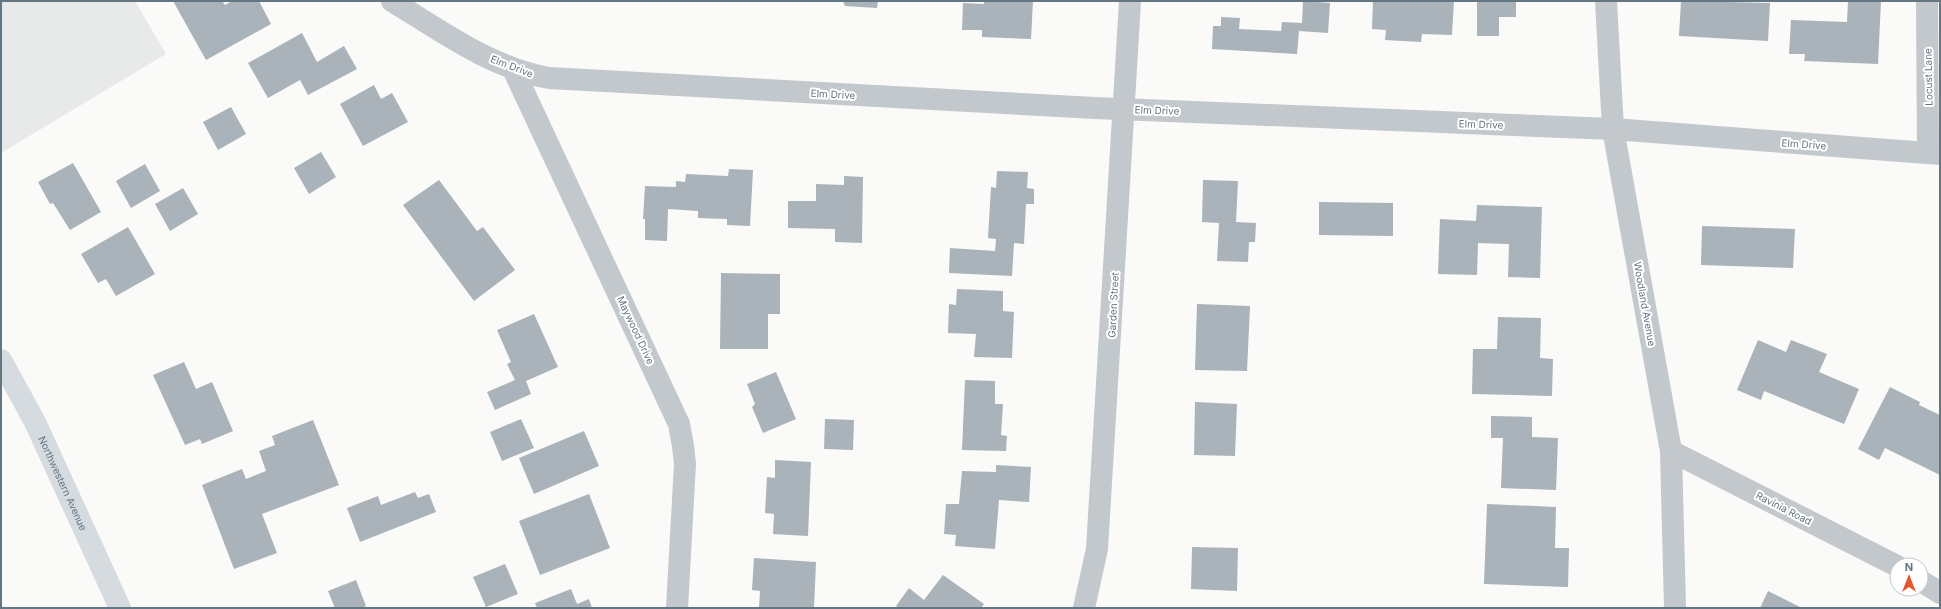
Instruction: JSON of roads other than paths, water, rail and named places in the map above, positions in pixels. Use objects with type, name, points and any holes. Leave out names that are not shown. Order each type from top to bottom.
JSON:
[{"type":"main road","name":"Northwestern Avenue","points":[[1,360],[35,422],[120,608]]},
{"type":"street","name":"Elm Drive","points":[[392,1],[470,48],[513,69],[549,78],[1124,109],[1613,129],[1934,153]]},
{"type":"street","name":"Garden Street","points":[[1084,608],[1097,549],[1130,1]]},
{"type":"street","name":"Woodland Avenue","points":[[1606,1],[1613,129],[1671,451],[1675,608]]},
{"type":"street","name":"Locust Lane","points":[[1927,1],[1934,153]]},
{"type":"street","name":"Maywood Drive","points":[[513,69],[679,424],[684,446],[685,464],[677,608]]},
{"type":"street","name":"Ravinia Road","points":[[1671,451],[1889,562]]},
{"type":"street","points":[[1929,586],[1940,593]]}]
